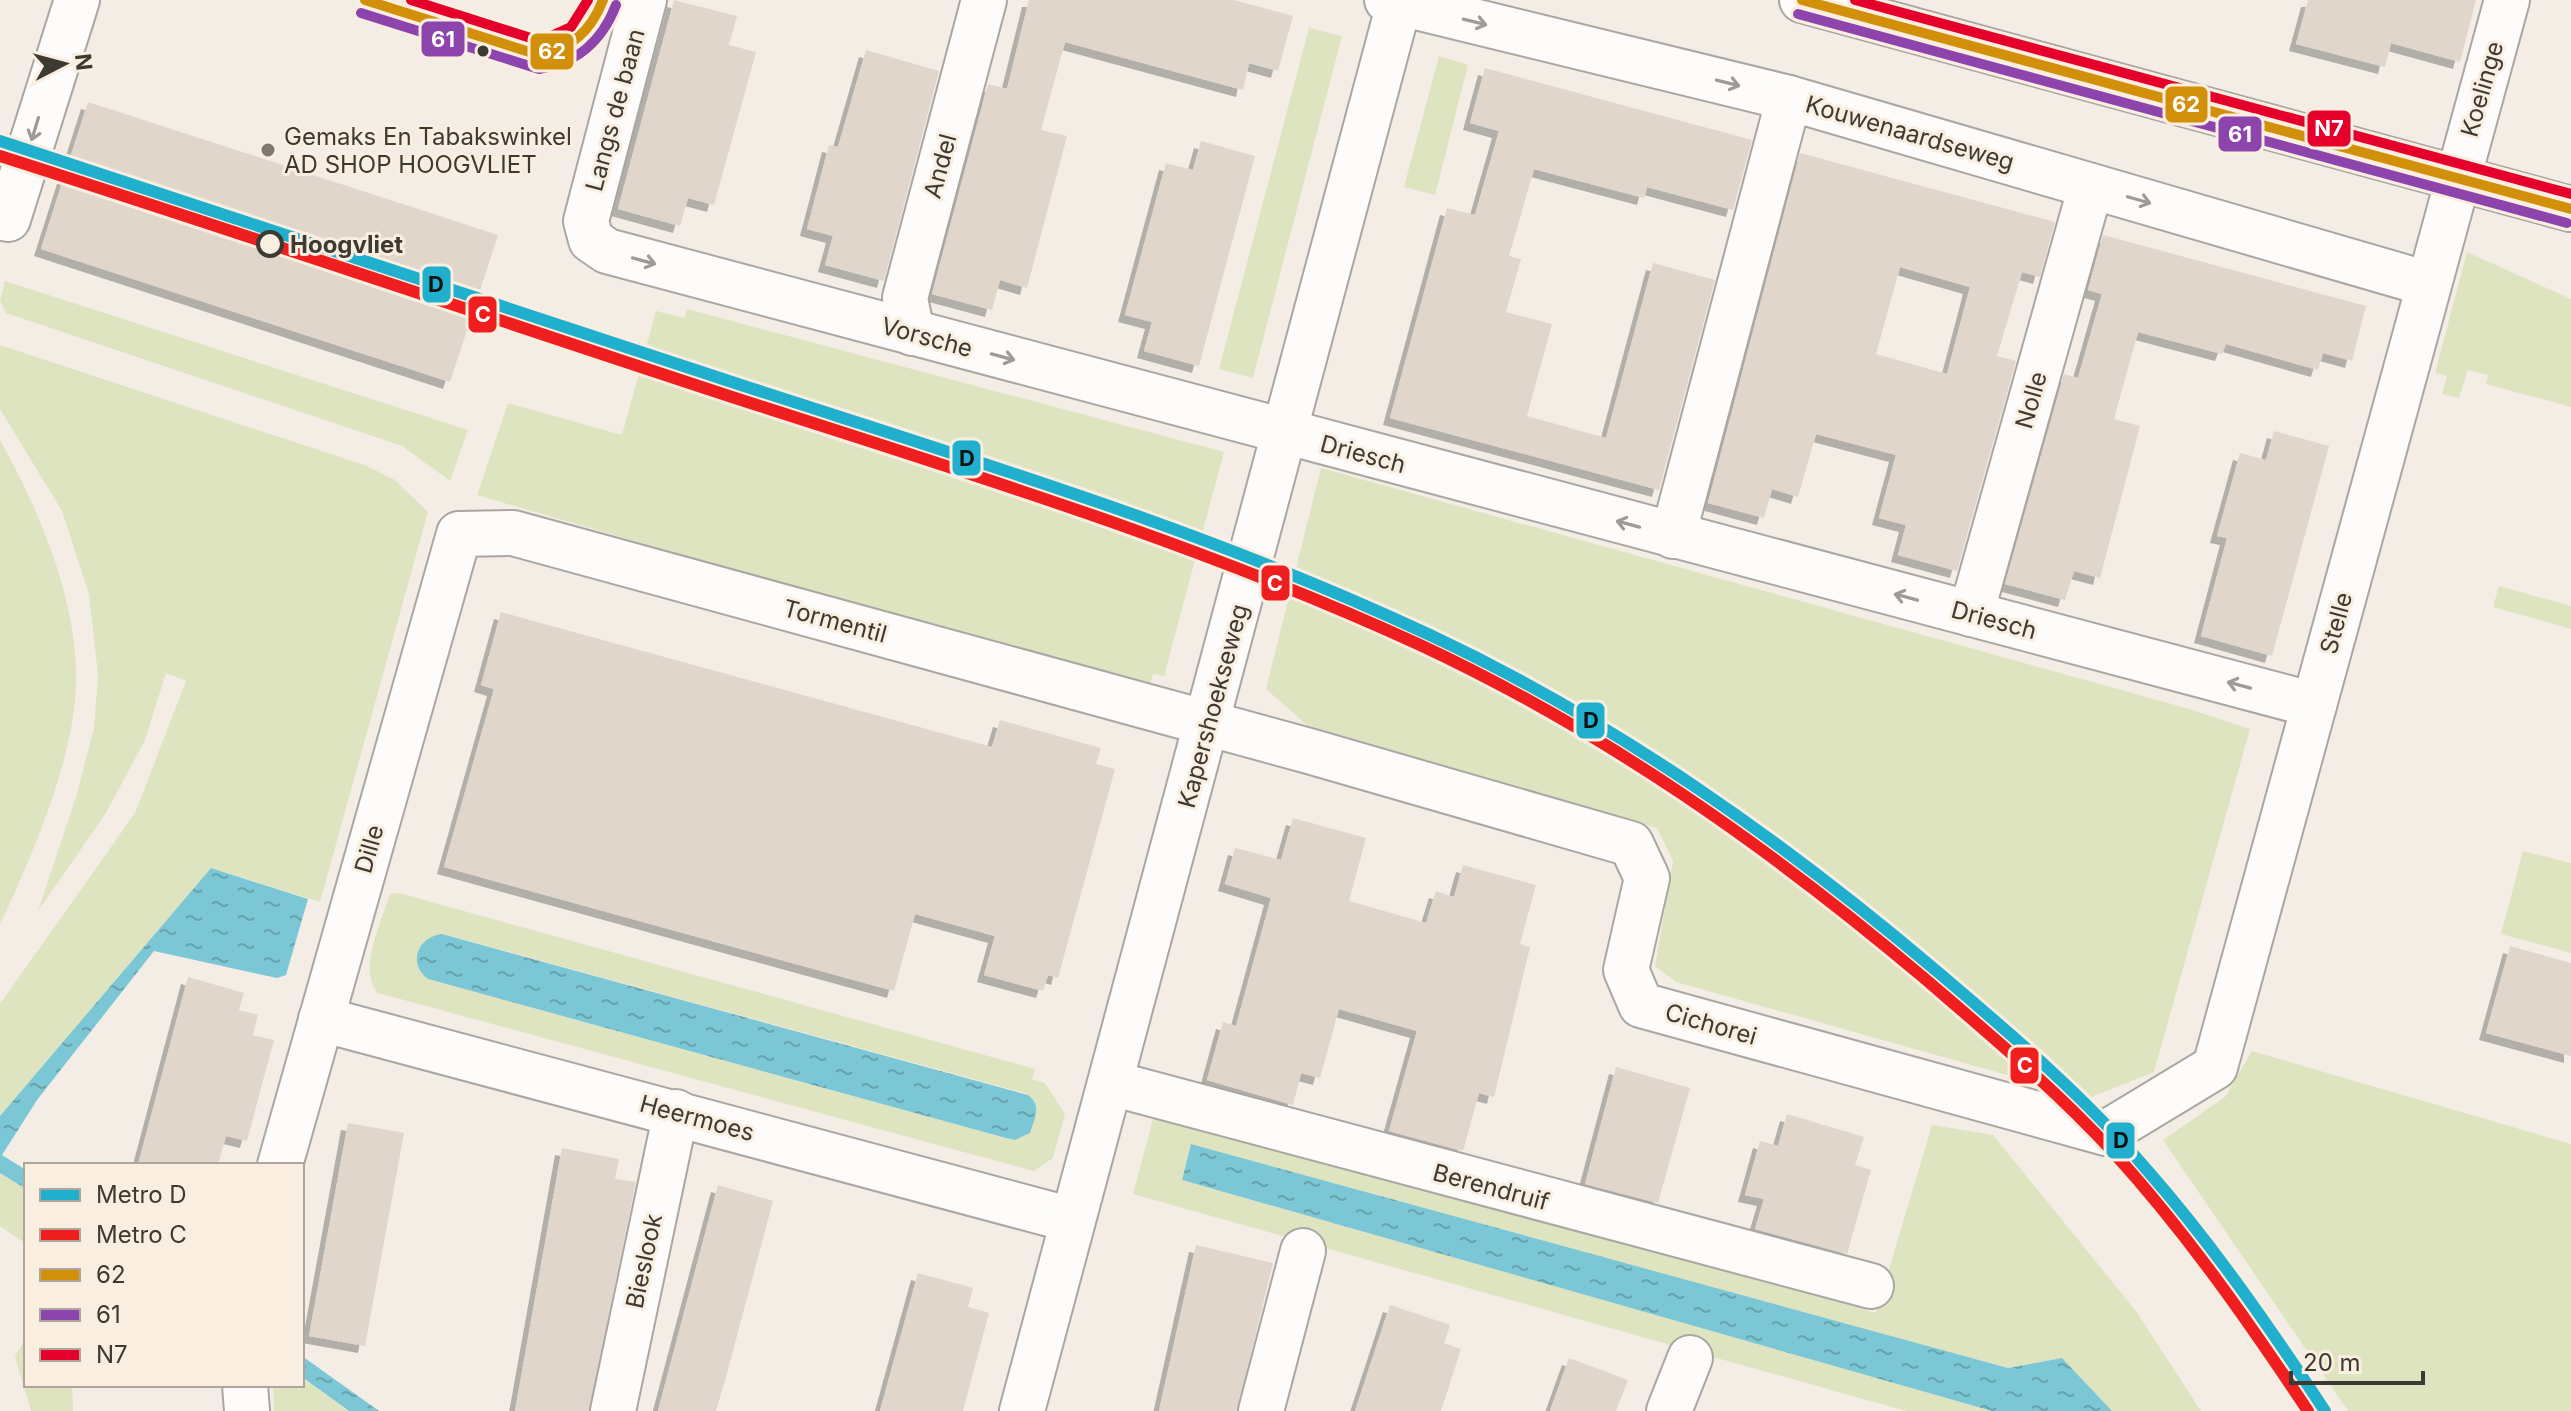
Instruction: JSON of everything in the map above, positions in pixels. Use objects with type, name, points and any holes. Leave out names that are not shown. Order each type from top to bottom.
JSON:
[{"type":"street","points":[[4,218],[77,0]]},
{"type":"street","name":"Langs de baan","points":[[586,221],[644,0]]},
{"type":"street","name":"Andel","points":[[912,333],[905,298],[984,0]]},
{"type":"street","points":[[1802,0],[2571,209]]},
{"type":"street","name":"Koelinge","points":[[2457,178],[2507,0]]},
{"type":"street","name":"Kouwenaardseweg","points":[[1395,1],[1789,98],[2428,284]]},
{"type":"street","name":"Kapershoekseweg","points":[[1022,1411],[1209,723],[1395,1]]},
{"type":"street","points":[[1673,536],[1789,98]]},
{"type":"street","name":"Stelle","points":[[2215,1067],[2457,178]]},
{"type":"street","name":"Nolle","points":[[1971,614],[2091,186]]},
{"type":"street","name":"Vorsche","points":[[586,221],[591,240],[607,251],[1285,434]]},
{"type":"street","name":"Driesch","points":[[1285,434],[2314,705]]},
{"type":"street","name":"Tormentil","points":[[459,534],[513,533],[1209,723]]},
{"type":"street","name":"Dille","points":[[281,1163],[459,534]]},
{"type":"street","name":"Cichorei","points":[[1209,723],[1631,844],[1647,878],[1626,970],[1641,1005],[2106,1133],[2215,1067]]},
{"type":"street","name":"Heermoes","points":[[321,1019],[1072,1220]]},
{"type":"street","name":"Berendruif","points":[[1111,1083],[1871,1286]]},
{"type":"street","name":"Bieslook","points":[[613,1411],[676,1112]]},
{"type":"street","points":[[1261,1411],[1303,1251]]},
{"type":"street","points":[[1669,1411],[1690,1358]]},
{"type":"street","points":[[245,1387],[247,1411]]},
{"type":"green space","points":[[1309,28],[1342,36],[1253,378],[1219,369]]},
{"type":"green space","points":[[1439,56],[1468,65],[1435,195],[1404,187]]},
{"type":"green space","points":[[2467,252],[2571,299],[2571,407],[2486,384],[2488,375],[2468,370],[2459,398],[2442,394],[2447,376],[2435,373]]},
{"type":"green space","points":[[5,281],[468,430],[450,481],[402,446],[6,313],[0,301]]},
{"type":"green space","points":[[687,309],[1224,452],[1164,676],[1153,674],[1148,691],[477,495],[508,403],[622,435],[656,311],[684,318]]},
{"type":"green space","points":[[0,345],[367,466],[395,480],[428,512],[320,902],[211,868],[0,1116],[0,1004],[135,813],[186,681],[166,673],[145,740],[106,813],[38,911],[77,794],[94,728],[98,675],[89,594],[62,511],[0,409]]},
{"type":"green space","points":[[0,440],[29,497],[64,591],[75,655],[76,687],[73,716],[59,777],[25,869],[0,924]]},
{"type":"green space","points":[[1321,468],[2186,708],[2250,729],[2154,1072],[2089,1098],[1676,982],[1655,966],[1673,861],[1657,828],[1307,725],[1266,689]]},
{"type":"green space","points":[[2499,586],[2571,606],[2571,629],[2493,607]]},
{"type":"green space","points":[[2523,851],[2571,863],[2571,953],[2501,934]]},
{"type":"green space","points":[[399,893],[1035,1069],[1032,1079],[1045,1083],[1065,1114],[1053,1158],[1034,1171],[378,993],[372,983],[370,959],[390,894]],"holes":[[[443,934],[1028,1094],[1037,1110],[1030,1133],[1015,1140],[428,979],[421,973]]]},
{"type":"green space","points":[[2252,1051],[2571,1144],[2571,1411],[2348,1411],[2163,1140],[2225,1097]]},
{"type":"green space","points":[[1156,1108],[1876,1313],[1932,1125],[1993,1135],[2136,1311],[2201,1411],[2112,1411],[2062,1358],[2008,1368],[1191,1144],[1182,1180],[1992,1411],[1906,1411],[1133,1194]]},
{"type":"green space","points":[[0,1173],[24,1188],[24,1243],[0,1226]]},
{"type":"green space","points":[[24,1341],[24,1387],[15,1356]]},
{"type":"green space","points":[[304,1378],[348,1411],[274,1411],[273,1387],[304,1387]]},
{"type":"green space","points":[[24,1387],[72,1387],[73,1411],[31,1411]]},
{"type":"water","points":[[211,868],[308,899],[286,975],[277,978],[154,951],[37,1100],[2,1155],[24,1169],[24,1188],[0,1173],[0,1116]]},
{"type":"water","points":[[442,934],[1028,1095],[1036,1107],[1034,1122],[1030,1133],[1015,1140],[1006,1138],[428,979],[418,966],[418,952],[427,940]]},
{"type":"water","points":[[1191,1144],[2008,1368],[2062,1358],[2112,1411],[1992,1411],[1182,1180]]},
{"type":"water","points":[[304,1357],[379,1411],[349,1411],[304,1378]]},
{"type":"building","points":[[674,0],[737,16],[729,45],[756,52],[714,205],[688,198],[680,226],[618,209]]},
{"type":"building","points":[[1029,0],[1234,0],[1293,16],[1278,71],[1249,63],[1243,90],[1065,42],[1041,130],[1067,136],[1027,288],[1000,280],[992,310],[932,294],[988,84],[1007,89]]},
{"type":"building","points":[[2308,0],[2476,0],[2460,62],[2391,43],[2385,67],[2296,44]]},
{"type":"building","points":[[866,50],[939,71],[884,281],[825,265],[833,236],[807,229],[829,145],[838,147]]},
{"type":"building","points":[[1485,68],[1752,140],[1733,210],[1647,187],[1644,198],[1534,169],[1509,256],[1521,259],[1506,312],[1552,324],[1527,416],[1606,438],[1653,263],[1715,280],[1659,490],[1390,418],[1447,208],[1475,215],[1499,131],[1470,123]]},
{"type":"building","points":[[88,102],[498,235],[450,382],[41,249]]},
{"type":"building","points":[[1201,141],[1255,156],[1199,366],[1144,351],[1152,322],[1125,315],[1166,163],[1193,170]]},
{"type":"building","points":[[1800,153],[2055,222],[2040,277],[2022,272],[1997,356],[2016,361],[1957,571],[1898,555],[1906,525],[1879,518],[1896,455],[1816,434],[1798,497],[1772,489],[1764,518],[1708,503]],"holes":[[[1900,267],[1970,287],[1947,374],[1876,354]]]},
{"type":"building","points":[[2103,235],[2366,306],[2352,361],[2323,353],[2318,370],[2226,344],[2222,354],[2138,332],[2114,419],[2140,426],[2100,578],[2074,571],[2065,600],[2005,584],[2064,374],[2078,378],[2102,294],[2088,290]]},
{"type":"building","points":[[2274,431],[2329,446],[2272,656],[2201,636],[2227,538],[2217,536],[2240,453],[2266,460]]},
{"type":"building","points":[[501,612],[992,747],[1000,720],[1101,748],[1096,764],[1115,769],[1058,978],[1048,975],[1043,991],[984,975],[995,936],[915,914],[894,991],[444,867],[494,689],[481,685]]},
{"type":"building","points":[[1293,818],[1366,838],[1349,901],[1426,923],[1436,891],[1454,897],[1463,865],[1536,885],[1520,944],[1530,947],[1494,1097],[1479,1093],[1463,1151],[1389,1131],[1417,1031],[1339,1009],[1320,1078],[1301,1073],[1293,1105],[1207,1080],[1223,1022],[1236,1026],[1271,898],[1225,884],[1235,848],[1281,860]]},
{"type":"building","points":[[2510,946],[2571,963],[2571,1056],[2486,1033]]},
{"type":"building","points":[[188,977],[244,993],[239,1010],[258,1015],[253,1035],[274,1040],[247,1141],[226,1136],[219,1163],[139,1163]]},
{"type":"building","points":[[1616,1067],[1690,1088],[1658,1203],[1585,1184]]},
{"type":"building","points":[[1787,1114],[1864,1137],[1855,1165],[1871,1170],[1847,1254],[1755,1229],[1764,1199],[1745,1195],[1760,1141],[1778,1146]]},
{"type":"building","points":[[348,1123],[404,1133],[365,1346],[309,1336]]},
{"type":"building","points":[[562,1148],[619,1159],[615,1179],[636,1182],[589,1411],[515,1411]]},
{"type":"building","points":[[718,1185],[773,1201],[716,1411],[658,1411]]},
{"type":"building","points":[[1196,1245],[1273,1263],[1237,1411],[1159,1411]]},
{"type":"building","points":[[918,1273],[973,1288],[968,1307],[989,1313],[963,1411],[880,1411]]},
{"type":"building","points":[[1390,1305],[1450,1325],[1444,1343],[1461,1349],[1441,1411],[1355,1411]]},
{"type":"building","points":[[1569,1358],[1628,1380],[1616,1411],[1550,1411]]},
{"type":"metro line","name":"D","points":[[0,141],[1001,469],[1175,529],[1346,597],[1499,669],[1632,745],[1758,831],[1880,924],[2021,1043],[2099,1117],[2171,1198],[2240,1288],[2325,1411]]},
{"type":"metro line","name":"C","points":[[0,156],[1079,510],[1334,607],[1418,644],[1553,714],[1619,753],[1745,837],[1924,978],[2021,1062],[2091,1129],[2140,1182],[2191,1245],[2308,1411]]},
{"type":"transit line","name":"62","points":[[365,0],[539,55],[571,43],[593,21],[603,0]]},
{"type":"transit line","name":"N7","points":[[411,0],[540,41],[571,27],[588,0]]},
{"type":"transit line","name":"62","points":[[1802,0],[2571,209]]},
{"type":"transit line","name":"N7","points":[[1855,0],[2571,194]]},
{"type":"transit line","name":"61","points":[[361,13],[539,69],[566,62],[587,48],[604,29],[616,5]]},
{"type":"transit line","name":"61","points":[[1798,14],[2567,223]]},
{"type":"place","name":"Gemaks En Tabakswinkel AD SHOP HOOGVLIET","points":[[268,150]]},
{"type":"place","name":"Hoogvliet","points":[[270,244]]}]
